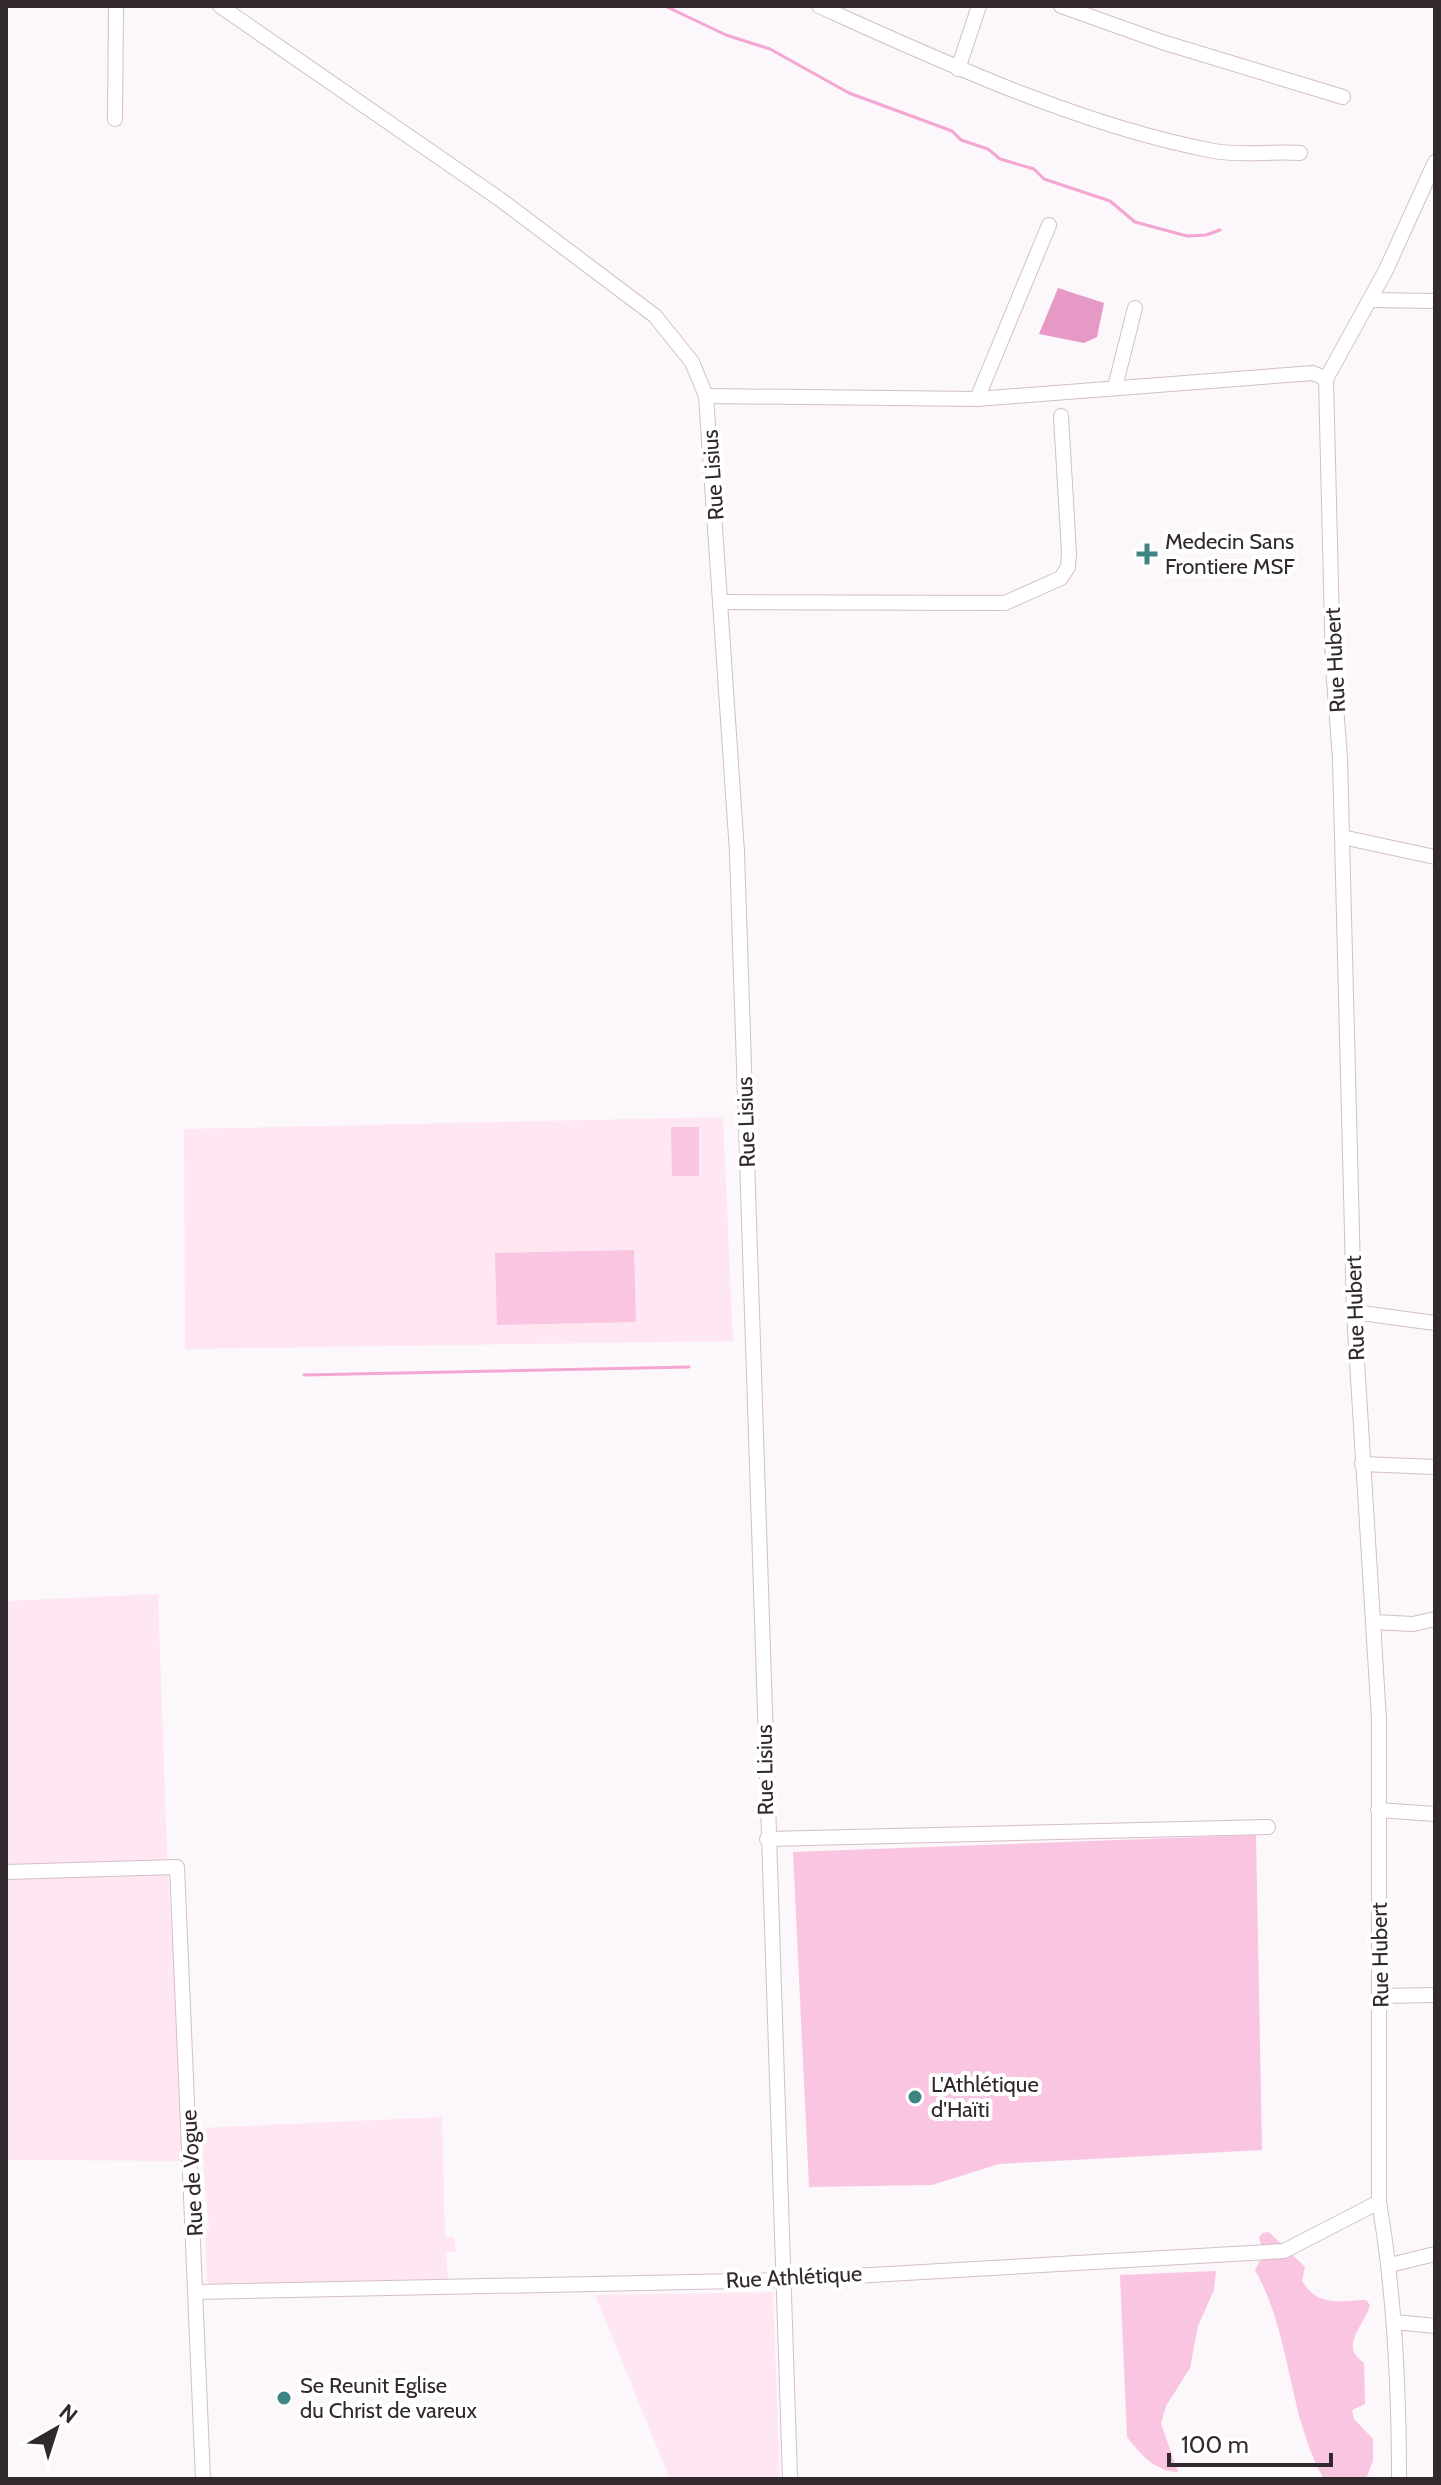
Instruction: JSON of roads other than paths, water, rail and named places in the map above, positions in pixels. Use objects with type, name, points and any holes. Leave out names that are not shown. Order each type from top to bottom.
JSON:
[{"type":"street","points":[[115,119],[116,6]]},
{"type":"street","name":"Rue Lisius","points":[[220,6],[501,200],[655,316],[720,396],[721,602],[737,852],[790,2479]]},
{"type":"street","points":[[819,6],[958,69],[1133,131],[1203,149],[1300,153]]},
{"type":"street","points":[[958,69],[979,6]]},
{"type":"street","points":[[1061,6],[1162,42],[1343,97]]},
{"type":"street","points":[[720,396],[977,399],[1313,373],[1326,379],[1370,300],[1435,162]]},
{"type":"street","points":[[977,399],[1049,225]]},
{"type":"street","points":[[1370,300],[1435,301]]},
{"type":"street","points":[[1115,387],[1135,308]]},
{"type":"street","name":"Rue Hubert","points":[[1326,379],[1354,1312],[1379,1720],[1379,2202],[1390,2265],[1395,2322],[1399,2479]]},
{"type":"street","points":[[721,602],[1005,603],[1055,582],[1065,572],[1069,553],[1061,416]]},
{"type":"street","points":[[1342,837],[1435,857]]},
{"type":"street","points":[[1354,1312],[1435,1323]]},
{"type":"street","points":[[1362,1464],[1435,1467]]},
{"type":"street","points":[[1373,1622],[1413,1624],[1435,1619]]},
{"type":"street","points":[[1378,1810],[1435,1814]]},
{"type":"street","points":[[767,1839],[1268,1827]]},
{"type":"street","name":"Rue de Vogue","points":[[6,1872],[177,1867],[203,2479]]},
{"type":"street","points":[[1380,1996],[1435,1995]]},
{"type":"street","name":"Rue Athlétique","points":[[197,2292],[785,2280],[1284,2251],[1379,2202]]},
{"type":"street","points":[[1390,2265],[1435,2254]]},
{"type":"street","points":[[1395,2322],[1435,2326]]},
{"type":"waterway","points":[[665,6],[726,35],[770,49],[849,93],[952,131],[961,140],[988,149],[1000,159],[1034,169],[1044,179],[1110,201],[1135,222],[1187,236],[1206,235],[1220,230]]},
{"type":"waterway","points":[[304,1375],[689,1367]]},
{"type":"place","name":"Medecin Sans Frontiere MSF","points":[[1147,554]]},
{"type":"place","name":"L'Athlétique d'Haïti","points":[[915,2097]]},
{"type":"place","name":"Se Reunit Eglise du Christ de vareux","points":[[284,2398]]}]
